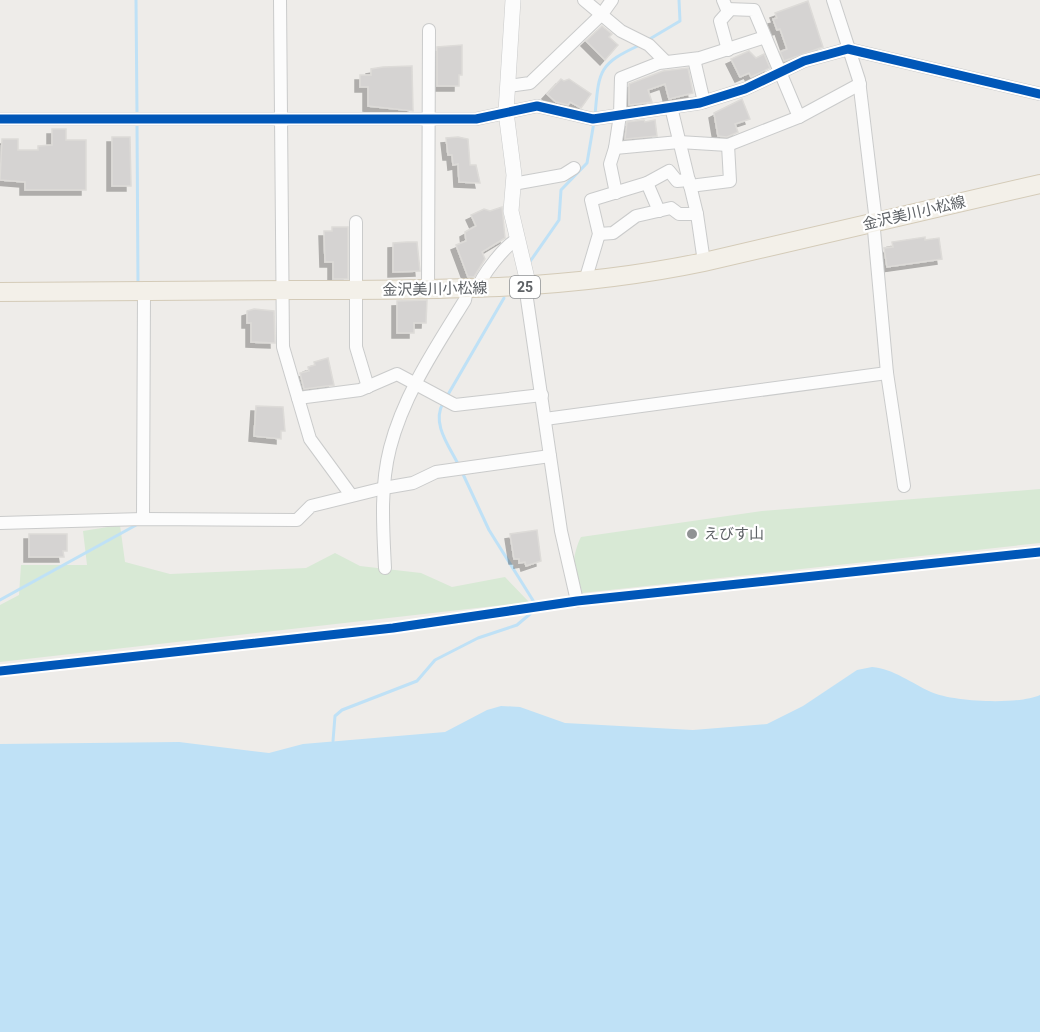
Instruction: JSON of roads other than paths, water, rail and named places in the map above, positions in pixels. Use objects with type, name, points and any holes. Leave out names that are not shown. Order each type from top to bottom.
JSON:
[{"type":"main road","name":"金沢美川小松線","points":[[0,292],[472,290],[529,287],[648,274],[1040,184]]},
{"type":"street","points":[[280,0],[283,347],[310,439],[351,495]]},
{"type":"street","points":[[513,0],[506,112],[514,175],[511,211],[529,287],[527,299],[561,531],[578,601]]},
{"type":"street","points":[[584,0],[621,30],[649,45],[666,62]]},
{"type":"street","points":[[508,86],[530,82],[602,14],[612,0]]},
{"type":"street","points":[[833,0],[860,84],[876,222],[874,230],[887,373],[904,486]]},
{"type":"street","points":[[725,5],[754,10],[799,117]]},
{"type":"street","points":[[725,5],[728,12],[720,21],[728,50]]},
{"type":"street","points":[[428,290],[429,30]]},
{"type":"street","points":[[616,193],[610,164],[620,115],[621,78],[627,73],[666,62],[728,50],[765,37]]},
{"type":"street","points":[[0,118],[477,119],[537,106],[593,119],[704,102],[745,89],[804,61],[848,49],[1040,94]]},
{"type":"street","points":[[694,58],[704,102]]},
{"type":"street","points":[[615,148],[679,142],[728,145],[799,117],[860,84]]},
{"type":"street","points":[[671,108],[697,214],[704,262]]},
{"type":"street","points":[[585,281],[599,234],[591,201],[647,183],[669,171],[677,181],[689,183],[730,181],[728,145]]},
{"type":"street","points":[[513,184],[563,175],[574,168]]},
{"type":"street","points":[[647,183],[659,211]]},
{"type":"street","points":[[599,234],[613,234],[636,216],[671,208],[679,214],[697,214]]},
{"type":"street","points":[[356,222],[356,347],[368,387]]},
{"type":"street","points":[[385,568],[384,488],[389,449],[404,407],[465,300],[509,243],[518,239]]},
{"type":"street","points":[[143,519],[144,292]]},
{"type":"street","points":[[545,419],[887,373]]},
{"type":"street","points":[[298,398],[368,387],[397,374],[455,405],[542,395]]},
{"type":"street","points":[[0,523],[143,519],[297,520],[310,506],[351,495],[413,483],[436,472],[550,456]]},
{"type":"water","points":[[872,667],[895,673],[931,692],[954,698],[1002,701],[1040,695],[1040,1032],[0,1032],[0,744],[179,742],[269,753],[303,744],[445,732],[487,710],[501,706],[520,707],[565,723],[693,730],[767,724],[803,706],[857,670]]},
{"type":"waterway","points":[[136,0],[137,113]]},
{"type":"waterway","points":[[648,40],[680,21],[679,0]]},
{"type":"waterway","points":[[595,115],[598,88],[603,71],[616,58],[640,45]]},
{"type":"waterway","points":[[529,263],[559,220],[561,190],[587,163],[594,122]]},
{"type":"waterway","points":[[137,124],[138,284]]},
{"type":"waterway","points":[[446,398],[504,298]]},
{"type":"waterway","points":[[443,403],[440,411],[440,427],[459,466]]},
{"type":"waterway","points":[[462,472],[489,530],[534,602]]},
{"type":"waterway","points":[[0,600],[138,524]]},
{"type":"waterway","points":[[333,741],[335,716],[342,710],[417,681],[435,660],[478,638],[517,625],[530,614]]},
{"type":"place","name":"えびす山","points":[[692,534]]}]
